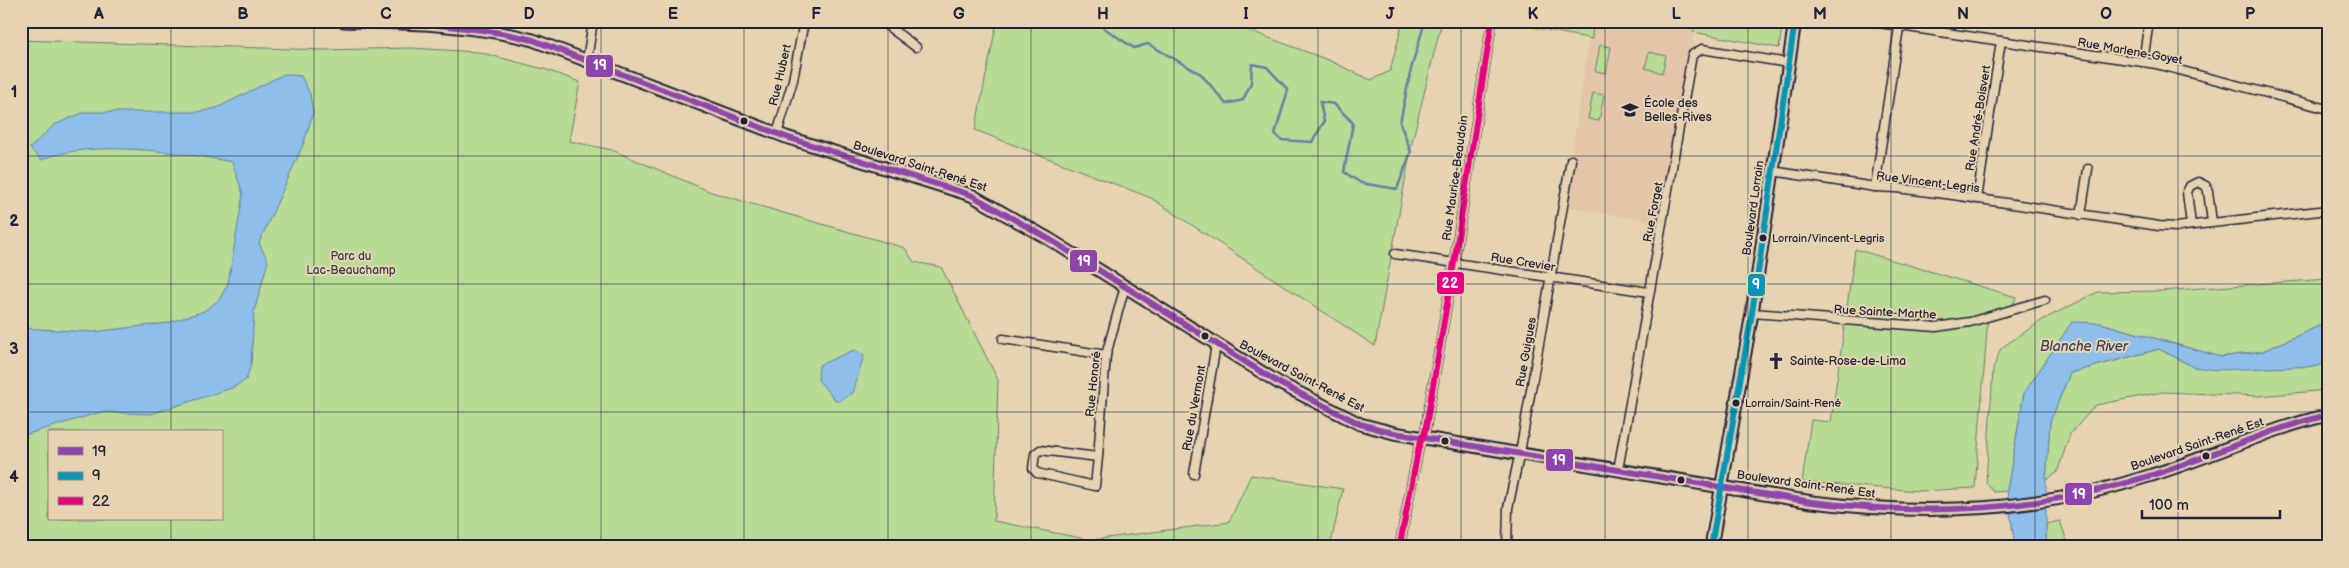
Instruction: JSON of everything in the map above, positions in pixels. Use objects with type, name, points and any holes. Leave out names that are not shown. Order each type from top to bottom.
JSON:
[{"type":"street","name":"Boulevard Saint-René Est","points":[[344,21],[449,24],[500,31],[533,40],[777,134],[971,195],[1000,210],[1125,286],[1216,345],[1279,382],[1349,419],[1372,428],[1421,438],[1817,502],[1859,507],[1941,511],[2005,507],[2100,490],[2146,478],[2328,415]]},
{"type":"street","points":[[587,60],[593,21]]},
{"type":"street","name":"Rue Hubert","points":[[777,134],[793,80],[804,21]]},
{"type":"street","points":[[881,21],[916,47]]},
{"type":"street","name":"Rue Maurice-Beaudoin","points":[[1400,544],[1421,438],[1425,432],[1492,21]]},
{"type":"street","name":"Boulevard Lorrain","points":[[1712,547],[1752,313],[1795,21]]},
{"type":"street","name":"Rue Marlene-Goyet","points":[[1866,21],[1899,24],[2143,62],[2328,109]]},
{"type":"street","points":[[2143,62],[2149,21]]},
{"type":"street","points":[[1874,187],[1899,24]]},
{"type":"street","name":"Rue André-Boisvert","points":[[1978,199],[2002,41]]},
{"type":"street","name":"Rue Forget","points":[[1618,470],[1692,55],[1702,49],[1788,63]]},
{"type":"street","name":"Rue Guigues","points":[[1507,547],[1507,518],[1520,455],[1571,160]]},
{"type":"street","points":[[2081,215],[2088,169]]},
{"type":"street","name":"Rue Vincent-Legris","points":[[1772,171],[2159,226],[2191,225],[2328,210]]},
{"type":"street","points":[[2191,225],[2187,192],[2190,186],[2198,182],[2206,186],[2208,191],[2212,222]]},
{"type":"street","name":"Rue Crevier","points":[[1394,254],[1649,292]]},
{"type":"street","name":"Rue Honoré","points":[[1098,457],[1040,450],[1035,454],[1033,468],[1037,473],[1096,486],[1106,355],[1125,286]]},
{"type":"street","name":"Rue Sainte-Marthe","points":[[1752,313],[1936,327],[1970,322],[2045,300]]},
{"type":"street","points":[[1003,339],[1106,355]]},
{"type":"street","name":"Rue du Vermont","points":[[1194,474],[1216,345]]},
{"type":"shaded area","name":"École des Belles-Rives","points":[[1592,21],[1696,21],[1693,43],[1702,49],[1695,52],[1662,223],[1564,206]]},
{"type":"green space","points":[[997,21],[1224,21],[1328,60],[1371,80],[1390,71],[1403,21],[1442,21],[1412,142],[1375,346],[1151,198],[975,130]]},
{"type":"green space","points":[[1503,21],[1593,21],[1592,39]]},
{"type":"green space","points":[[1696,21],[1783,21],[1779,48],[1693,32]]},
{"type":"green space","name":"Parc du Lac-Beauchamp","points":[[21,40],[323,50],[411,48],[478,52],[544,69],[580,82],[569,141],[612,150],[711,192],[905,248],[914,262],[941,267],[998,380],[994,521],[1091,540],[1229,522],[1251,475],[1343,489],[1330,547],[21,547]]},
{"type":"green space","points":[[1600,45],[1611,47],[1606,73],[1595,71]]},
{"type":"green space","points":[[1649,52],[1666,56],[1662,73],[1645,68]]},
{"type":"green space","points":[[1593,93],[1604,95],[1599,121],[1588,119]]},
{"type":"green space","points":[[1855,249],[2016,297],[2011,310],[1988,317],[1975,488],[1919,491],[1802,482],[1811,420],[1831,422]]},
{"type":"green space","points":[[2328,279],[2328,322],[2263,351],[2221,357],[2100,323],[2024,393],[2007,491],[1994,492],[1986,483],[1993,369],[2001,348],[2044,319],[2098,292],[2160,291]]},
{"type":"green space","points":[[2159,349],[2194,367],[2319,366],[2328,360],[2328,390],[2260,396],[2163,392],[2096,405],[2070,434],[2057,473],[2046,480],[2050,422],[2070,373]]},
{"type":"green space","points":[[2060,521],[2069,547],[2046,547],[2046,524]]},
{"type":"water","points":[[284,74],[301,76],[310,94],[313,113],[303,145],[259,243],[268,261],[254,312],[251,364],[246,380],[232,388],[151,414],[101,412],[21,436],[21,328],[93,332],[168,323],[204,311],[219,300],[228,284],[243,194],[232,162],[162,151],[135,149],[83,150],[41,160],[30,148],[54,125],[85,112],[198,112],[217,108]]},
{"type":"water","name":"Blanche River","points":[[2072,322],[2100,323],[2221,357],[2263,351],[2328,322],[2328,360],[2319,366],[2217,370],[2194,367],[2159,349],[2070,373],[2050,422],[2046,480],[2046,547],[2015,547],[2007,491],[2024,393]]},
{"type":"water","points":[[854,350],[864,355],[853,393],[837,402],[818,380],[819,365]]},
{"type":"waterway","points":[[1049,21],[1101,26],[1134,48],[1148,44],[1201,74],[1226,104],[1243,100],[1251,83],[1252,64],[1267,67],[1288,90],[1275,134],[1281,140],[1312,142],[1324,122],[1320,102],[1334,104],[1353,123],[1344,172],[1361,183],[1397,189],[1411,152],[1400,123],[1411,69],[1425,21]]},
{"type":"transit line","name":"19","points":[[344,21],[463,27],[533,40],[786,137],[971,195],[1049,239],[1279,383],[1360,424],[1394,433],[1812,502],[1899,509],[1941,509],[1984,508],[2026,503],[2068,497],[2110,487],[2174,468],[2262,435],[2328,415]]},
{"type":"transit line","name":"22","points":[[1400,544],[1419,446],[1425,432],[1492,21]]},
{"type":"transit line","name":"9","points":[[1711,547],[1752,313],[1795,21]]},
{"type":"place","name":"École des Belles-Rives","points":[[1630,110]]},
{"type":"place","name":"Lorrain/Vincent-Legris","points":[[1763,238]]},
{"type":"place","name":"Sainte-Rose-de-Lima","points":[[1776,361]]},
{"type":"place","name":"Lorrain/Saint-René","points":[[1736,403]]}]
